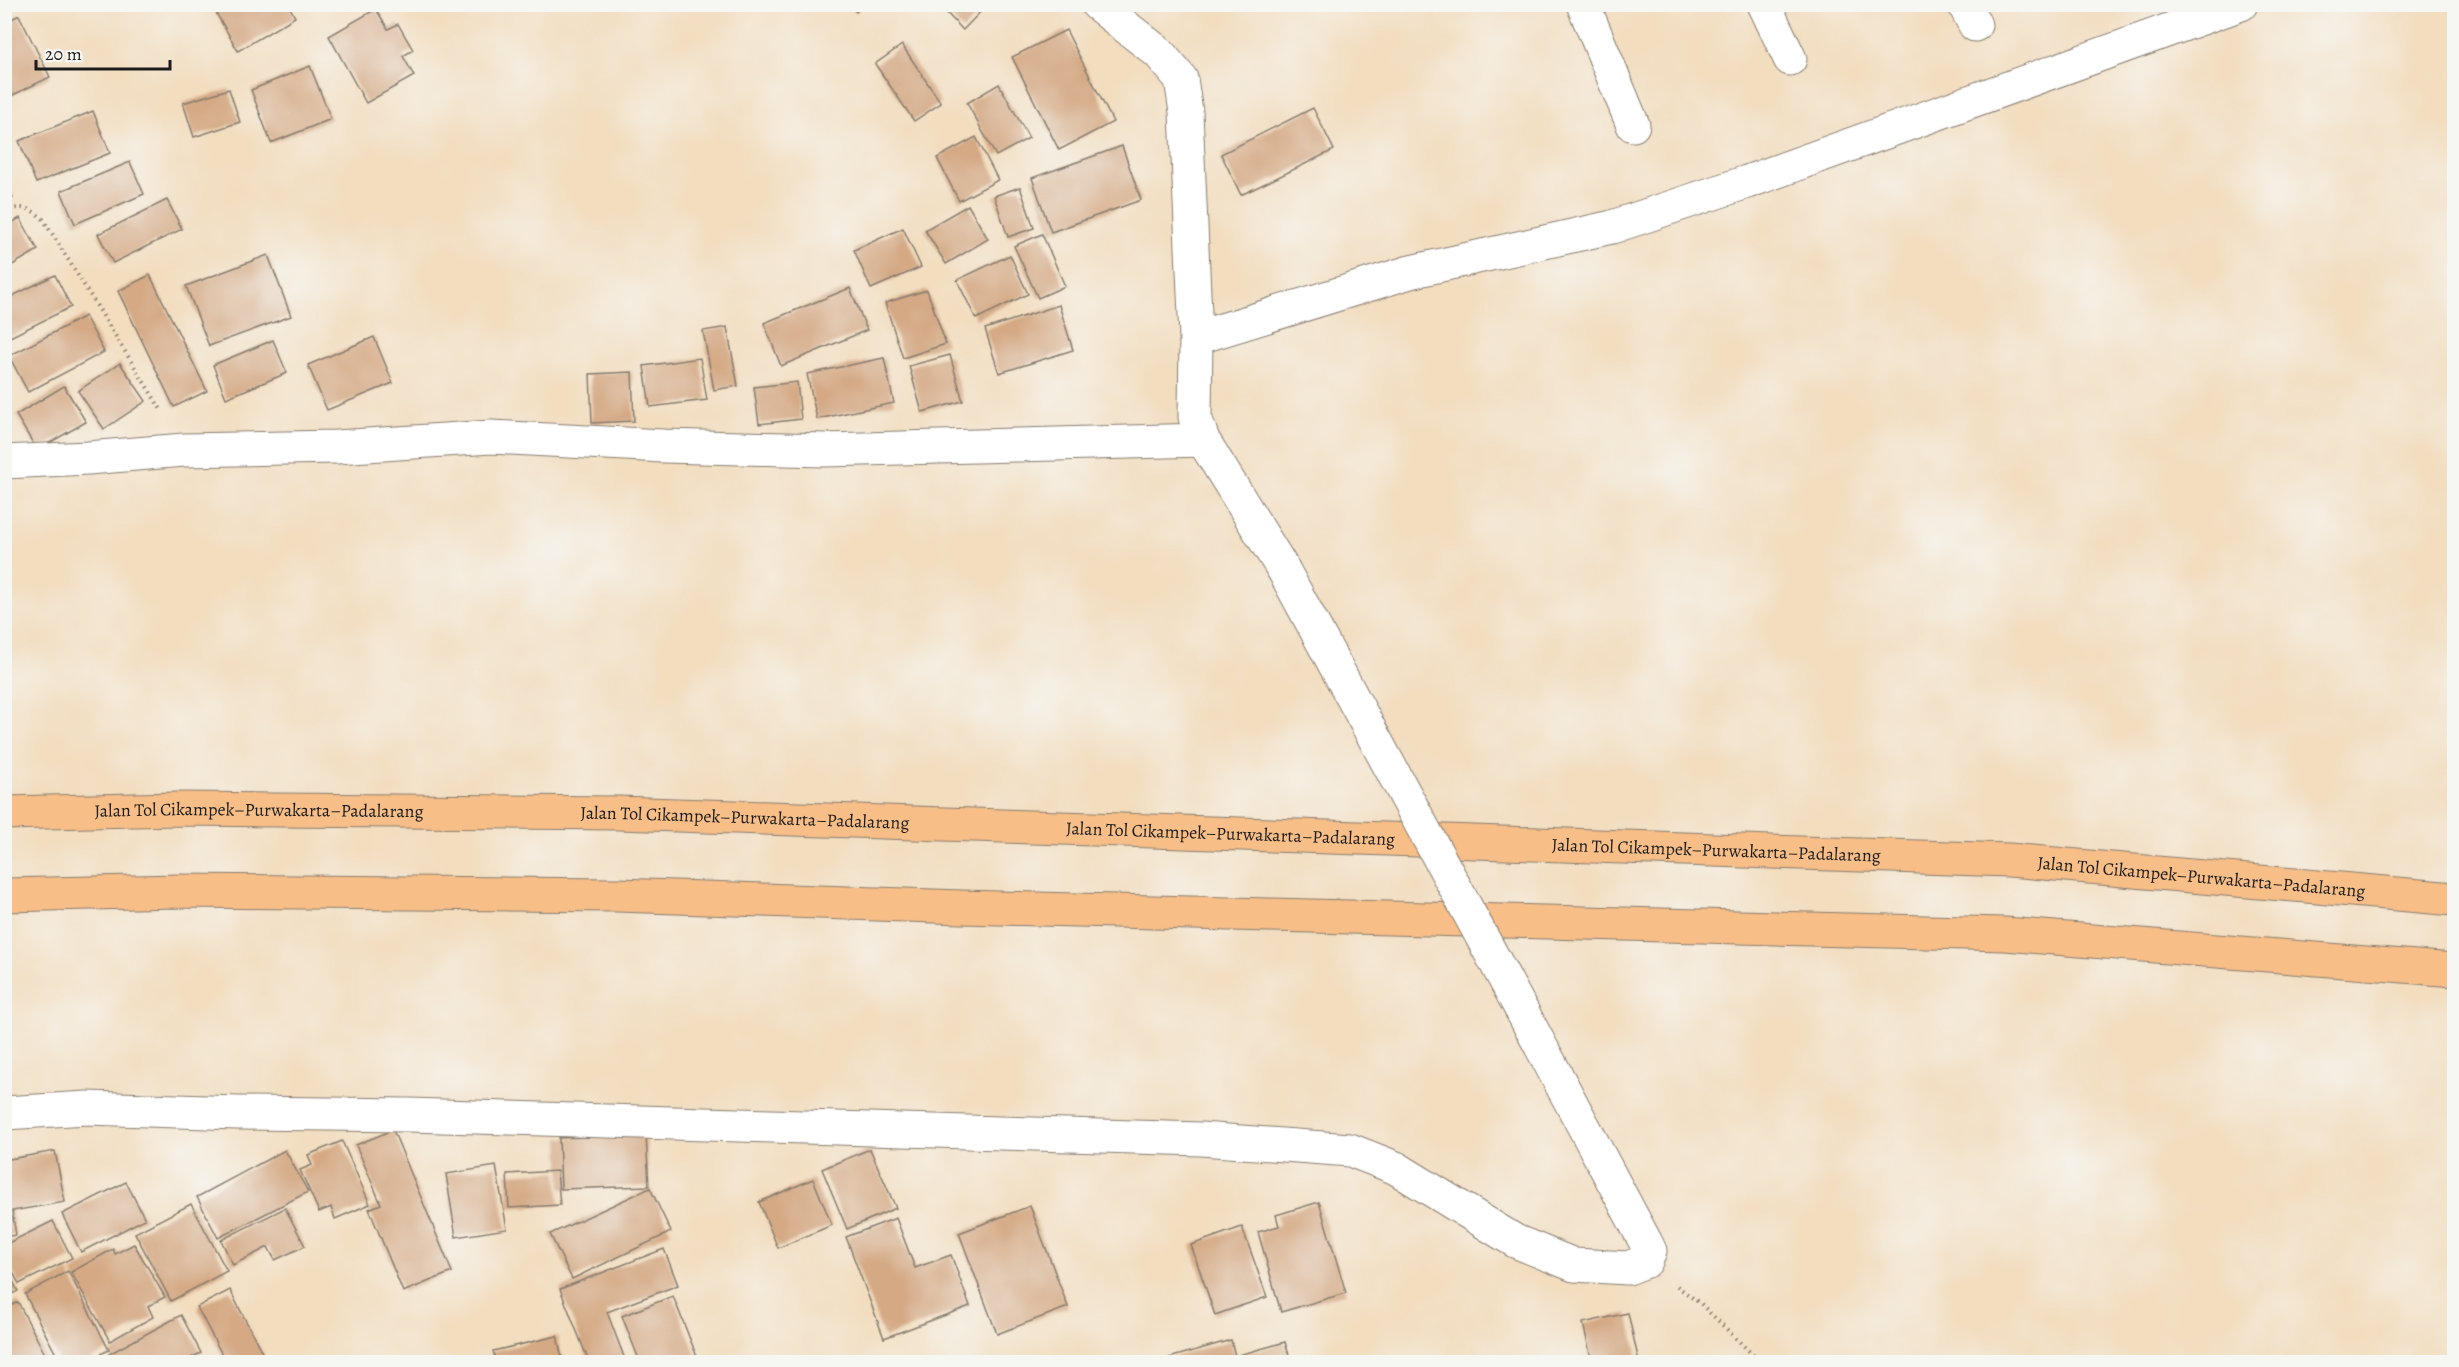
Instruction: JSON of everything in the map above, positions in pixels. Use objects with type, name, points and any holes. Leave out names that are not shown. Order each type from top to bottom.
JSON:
[{"type":"highway","name":"Jalan Tol Cikampek–Purwakarta–Padalarang","points":[[4,813],[178,809],[618,813],[2009,860],[2454,899]]},
{"type":"highway","points":[[4,895],[179,891],[617,895],[962,907],[2005,934],[2454,970]]},
{"type":"street","points":[[4,1113],[87,1108],[409,1115],[1201,1139],[1350,1150],[1396,1168],[1515,1241],[1574,1264],[1628,1268],[1646,1261],[1650,1251],[1646,1241],[1522,1011],[1282,569],[1203,440],[1195,417],[1196,338],[1186,112],[1181,79],[1159,53],[1097,4]]},
{"type":"street","points":[[1583,4],[1633,125]]},
{"type":"street","points":[[1764,4],[1790,59]]},
{"type":"street","points":[[1196,338],[1410,272],[1612,227],[1747,182],[2241,4]]},
{"type":"street","points":[[4,462],[184,450],[336,447],[491,437],[663,446],[825,450],[1203,440]]},
{"type":"path","points":[[4,212],[16,207],[30,208],[43,219],[154,396],[184,450]]},
{"type":"path","points":[[1646,1261],[1702,1305],[1760,1362]]},
{"type":"building","points":[[231,4],[288,4],[295,17],[238,51],[216,13]]},
{"type":"building","points":[[848,4],[863,4],[856,12]]},
{"type":"building","points":[[938,4],[988,4],[963,30]]},
{"type":"building","points":[[376,9],[388,29],[398,24],[413,50],[403,56],[414,76],[366,103],[329,36]]},
{"type":"building","points":[[19,15],[50,77],[11,96],[4,83],[4,23]]},
{"type":"building","points":[[1066,30],[1113,122],[1059,150],[1012,57]]},
{"type":"building","points":[[902,45],[941,103],[914,121],[875,64]]},
{"type":"building","points":[[310,66],[331,119],[271,143],[251,90]]},
{"type":"building","points":[[999,84],[1029,138],[996,156],[967,103]]},
{"type":"building","points":[[229,89],[240,122],[194,137],[183,103]]},
{"type":"building","points":[[1313,108],[1334,150],[1241,195],[1221,154]]},
{"type":"building","points":[[93,111],[110,153],[36,183],[19,141]]},
{"type":"building","points":[[976,137],[998,180],[959,201],[937,158]]},
{"type":"building","points":[[1122,146],[1141,200],[1051,232],[1032,178]]},
{"type":"building","points":[[130,162],[144,194],[75,224],[61,191]]},
{"type":"building","points":[[5,177],[13,198],[5,202]]},
{"type":"building","points":[[1020,187],[1034,228],[1008,237],[994,196]]},
{"type":"building","points":[[167,200],[182,229],[113,263],[98,234]]},
{"type":"building","points":[[968,205],[988,239],[946,264],[925,230]]},
{"type":"building","points":[[20,218],[38,250],[4,270],[4,227]]},
{"type":"building","points":[[903,228],[921,267],[871,289],[854,250]]},
{"type":"building","points":[[1042,234],[1065,286],[1038,298],[1014,246]]},
{"type":"building","points":[[268,255],[291,316],[209,346],[186,286]]},
{"type":"building","points":[[1010,255],[1028,294],[976,319],[957,280]]},
{"type":"building","points":[[55,275],[71,307],[4,340],[4,300]]},
{"type":"building","points":[[150,275],[207,391],[174,407],[118,291]]},
{"type":"building","points":[[850,288],[867,330],[781,366],[764,323]]},
{"type":"building","points":[[927,290],[946,344],[903,358],[885,303]]},
{"type":"building","points":[[1059,305],[1073,350],[999,373],[985,329]]},
{"type":"building","points":[[85,316],[104,352],[28,392],[9,356]]},
{"type":"building","points":[[727,327],[738,386],[714,390],[703,331]]},
{"type":"building","points":[[374,337],[393,383],[327,410],[308,365]]},
{"type":"building","points":[[273,340],[287,373],[226,398],[213,365]]},
{"type":"building","points":[[950,355],[963,401],[922,412],[909,366]]},
{"type":"building","points":[[700,358],[707,400],[650,407],[644,366]]},
{"type":"building","points":[[884,358],[894,403],[817,419],[807,374]]},
{"type":"building","points":[[120,363],[146,401],[104,429],[78,391]]},
{"type":"building","points":[[632,372],[634,421],[592,423],[590,374]]},
{"type":"building","points":[[797,382],[801,419],[759,424],[754,387]]},
{"type":"building","points":[[64,386],[86,422],[37,450],[16,415]]},
{"type":"building","points":[[393,1130],[452,1272],[403,1292],[369,1209],[381,1204],[356,1145]]},
{"type":"building","points":[[646,1135],[649,1186],[561,1189],[559,1138]]},
{"type":"building","points":[[342,1141],[370,1204],[335,1219],[331,1207],[319,1212],[300,1170],[312,1165],[308,1155]]},
{"type":"building","points":[[870,1149],[896,1208],[847,1229],[822,1169]]},
{"type":"building","points":[[285,1150],[308,1192],[218,1238],[197,1197]]},
{"type":"building","points":[[55,1151],[65,1202],[12,1211],[16,1235],[4,1237],[4,1160]]},
{"type":"building","points":[[496,1166],[507,1229],[456,1237],[446,1174]]},
{"type":"building","points":[[557,1171],[560,1205],[509,1208],[507,1174]]},
{"type":"building","points":[[813,1179],[832,1225],[778,1248],[759,1202]]},
{"type":"building","points":[[126,1182],[145,1219],[81,1252],[62,1214]]},
{"type":"building","points":[[650,1188],[671,1232],[572,1279],[550,1234]]},
{"type":"building","points":[[1319,1202],[1346,1293],[1281,1312],[1258,1232],[1279,1226],[1276,1215]]},
{"type":"building","points":[[191,1204],[227,1271],[171,1301],[135,1233]]},
{"type":"building","points":[[1030,1206],[1068,1307],[997,1334],[959,1233]]},
{"type":"building","points":[[285,1208],[305,1246],[275,1260],[268,1247],[233,1265],[221,1240]]},
{"type":"building","points":[[896,1218],[915,1268],[951,1255],[970,1306],[884,1338],[846,1237]]},
{"type":"building","points":[[53,1221],[72,1258],[19,1284],[4,1255],[4,1245]]},
{"type":"building","points":[[1242,1227],[1267,1297],[1215,1315],[1191,1245]]},
{"type":"building","points":[[134,1244],[165,1297],[148,1306],[153,1317],[110,1341],[71,1272],[113,1249],[115,1254]]},
{"type":"building","points":[[664,1249],[678,1285],[607,1312],[626,1362],[589,1362],[560,1289]]},
{"type":"building","points":[[4,1265],[18,1291],[4,1298]]},
{"type":"building","points":[[68,1271],[109,1350],[84,1362],[60,1362],[25,1294]]},
{"type":"building","points":[[230,1290],[267,1362],[226,1362],[197,1307]]},
{"type":"building","points":[[673,1296],[699,1362],[640,1362],[622,1316]]},
{"type":"building","points":[[18,1302],[49,1362],[4,1362],[4,1309]]},
{"type":"building","points":[[1628,1313],[1639,1362],[1592,1362],[1583,1323]]},
{"type":"building","points":[[181,1315],[201,1353],[183,1362],[114,1362],[109,1354]]},
{"type":"building","points":[[557,1336],[563,1362],[496,1362],[493,1351]]},
{"type":"building","points":[[1231,1340],[1235,1356],[1285,1342],[1291,1362],[1170,1362],[1169,1358]]}]
